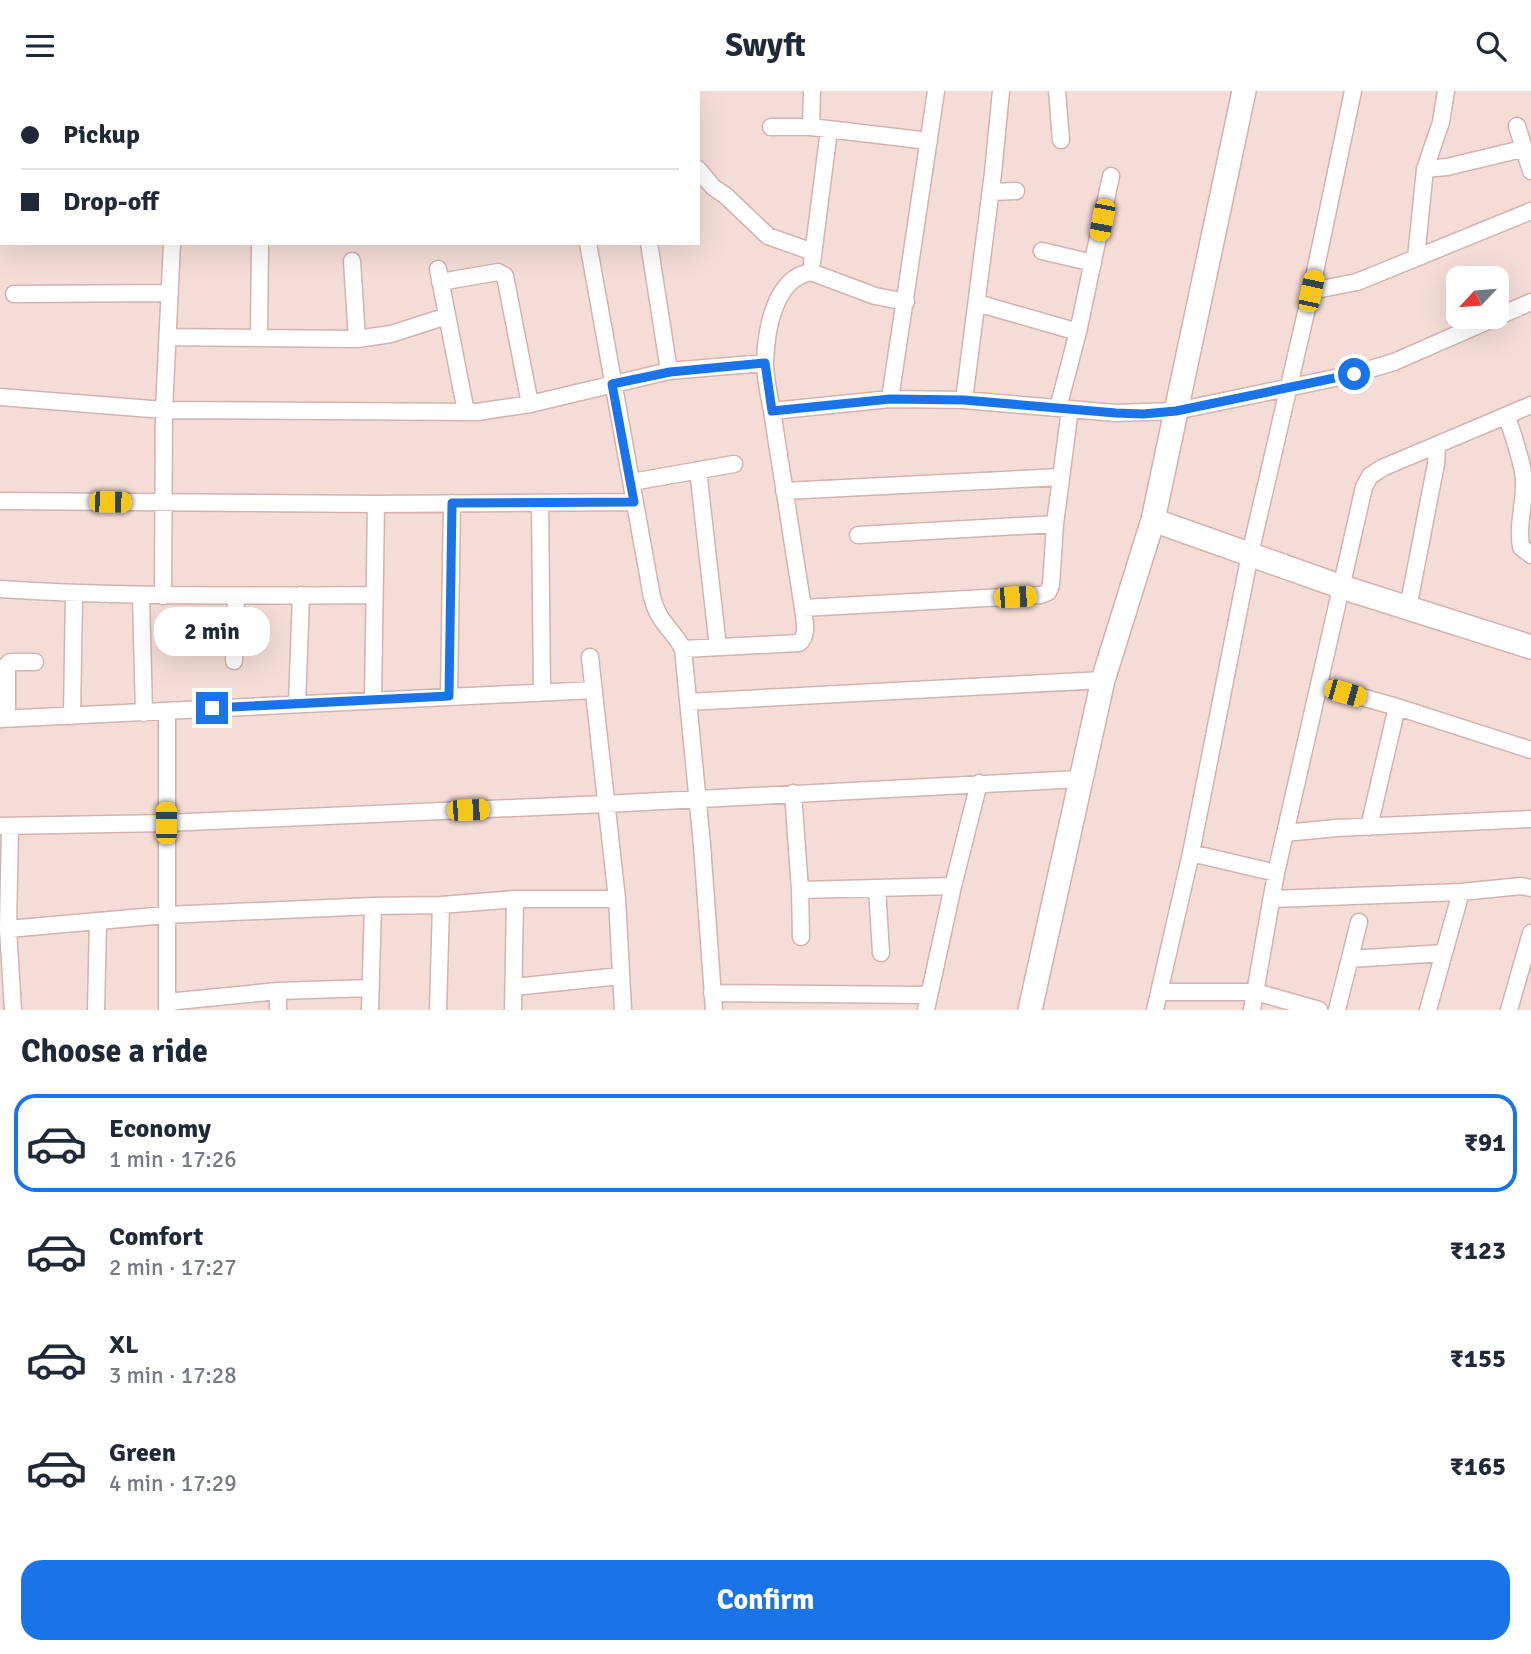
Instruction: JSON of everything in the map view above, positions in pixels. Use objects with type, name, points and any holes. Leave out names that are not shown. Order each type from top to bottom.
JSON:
[{"type":"street","points":[[811,127],[812,91]]},
{"type":"street","points":[[890,399],[936,91]]},
{"type":"street","points":[[964,400],[1001,91]]},
{"type":"street","points":[[1057,91],[1061,140]]},
{"type":"street","points":[[1031,1010],[1103,680],[1153,520],[1244,91]]},
{"type":"street","points":[[1155,1010],[1191,853],[1250,554],[1311,291],[1353,91]]},
{"type":"street","points":[[1416,258],[1425,169],[1441,122],[1446,91]]},
{"type":"street","points":[[1517,126],[1531,171]]},
{"type":"street","points":[[771,127],[811,127],[929,141]]},
{"type":"street","points":[[811,272],[830,130]]},
{"type":"street","points":[[1425,169],[1447,167],[1522,149]]},
{"type":"street","points":[[700,176],[768,236],[813,252]]},
{"type":"street","points":[[803,608],[1041,595],[1048,592],[1051,585],[1061,477],[1064,408],[1111,176]]},
{"type":"street","points":[[991,192],[1016,191]]},
{"type":"street","points":[[1311,291],[1357,282],[1531,211]]},
{"type":"street","points":[[163,596],[164,411],[172,245]]},
{"type":"street","points":[[259,337],[260,245]]},
{"type":"street","points":[[588,245],[656,610],[660,620],[678,639],[683,649],[698,800],[713,1002],[928,1002],[979,783]]},
{"type":"street","points":[[649,245],[670,372]]},
{"type":"street","points":[[1042,250],[1093,263]]},
{"type":"street","points":[[352,261],[357,339]]},
{"type":"street","points":[[466,412],[439,275],[498,272],[505,276],[530,404]]},
{"type":"street","points":[[683,649],[799,643],[806,633],[765,363],[769,330],[779,300],[791,280],[800,274],[811,272],[875,296],[906,302]]},
{"type":"street","points":[[14,294],[170,293]]},
{"type":"street","points":[[772,411],[890,399],[964,400],[1116,413],[1176,411],[1394,362],[1531,302]]},
{"type":"street","points":[[977,303],[1078,332]]},
{"type":"street","points":[[168,337],[357,339],[391,334],[447,316]]},
{"type":"street","points":[[0,397],[164,411],[466,412],[530,404],[670,372],[765,363]]},
{"type":"street","points":[[1252,1010],[1276,873],[1364,487],[1370,476],[1382,468],[1531,405]]},
{"type":"street","points":[[1507,416],[1527,468],[1527,510],[1519,535],[1521,547],[1531,555]]},
{"type":"street","points":[[1408,608],[1436,464],[1437,446]]},
{"type":"street","points":[[632,482],[734,464]]},
{"type":"street","points":[[698,470],[718,647]]},
{"type":"street","points":[[784,491],[1061,477]]},
{"type":"street","points":[[0,501],[376,504],[634,502]]},
{"type":"street","points":[[449,696],[452,503]]},
{"type":"street","points":[[540,503],[542,692]]},
{"type":"street","points":[[373,701],[376,504]]},
{"type":"street","points":[[1153,520],[1342,587],[1531,647]]},
{"type":"street","points":[[858,535],[1055,524]]},
{"type":"street","points":[[0,589],[163,596],[374,595]]},
{"type":"street","points":[[72,716],[74,594]]},
{"type":"street","points":[[141,595],[144,713]]},
{"type":"street","points":[[297,704],[301,595]]},
{"type":"street","points":[[234,661],[236,596]]},
{"type":"street","points":[[590,657],[617,899],[623,1010]]},
{"type":"street","points":[[35,662],[10,662],[7,665],[3,718],[594,690]]},
{"type":"street","points":[[688,702],[1103,680]]},
{"type":"street","points":[[1319,685],[1531,750]]},
{"type":"street","points":[[1369,827],[1397,707]]},
{"type":"street","points":[[166,712],[167,1006],[278,992],[371,988]]},
{"type":"street","points":[[13,1010],[5,826],[166,823],[698,800],[1080,779]]},
{"type":"street","points":[[793,793],[801,937]]},
{"type":"street","points":[[1285,833],[1531,819]]},
{"type":"street","points":[[1191,853],[1276,873]]},
{"type":"street","points":[[800,890],[953,886]]},
{"type":"street","points":[[1272,899],[1461,892],[1521,886],[1531,888]]},
{"type":"street","points":[[877,888],[881,953]]},
{"type":"street","points":[[1428,1010],[1461,892]]},
{"type":"street","points":[[8,929],[166,915],[373,905],[441,905],[515,899],[617,899]]},
{"type":"street","points":[[513,1010],[515,899]]},
{"type":"street","points":[[370,1010],[373,905]]},
{"type":"street","points":[[438,1010],[441,905]]},
{"type":"street","points":[[96,1010],[98,921]]},
{"type":"street","points":[[1337,1010],[1359,922]]},
{"type":"street","points":[[1509,1010],[1531,933]]},
{"type":"street","points":[[1350,959],[1444,953]]},
{"type":"street","points":[[514,987],[620,977]]},
{"type":"street","points":[[278,992],[278,1010]]},
{"type":"street","points":[[1159,992],[1256,992],[1318,1010]]},
{"type":"shaded area","points":[[700,91],[1531,91],[1531,1010],[0,1010],[0,245],[700,245]]},
{"type":"route","points":[[212,708],[449,696],[452,503],[634,502],[612,384],[670,372],[765,363],[772,411],[890,399],[964,400],[1143,414],[1176,411],[1354,374]]}]
